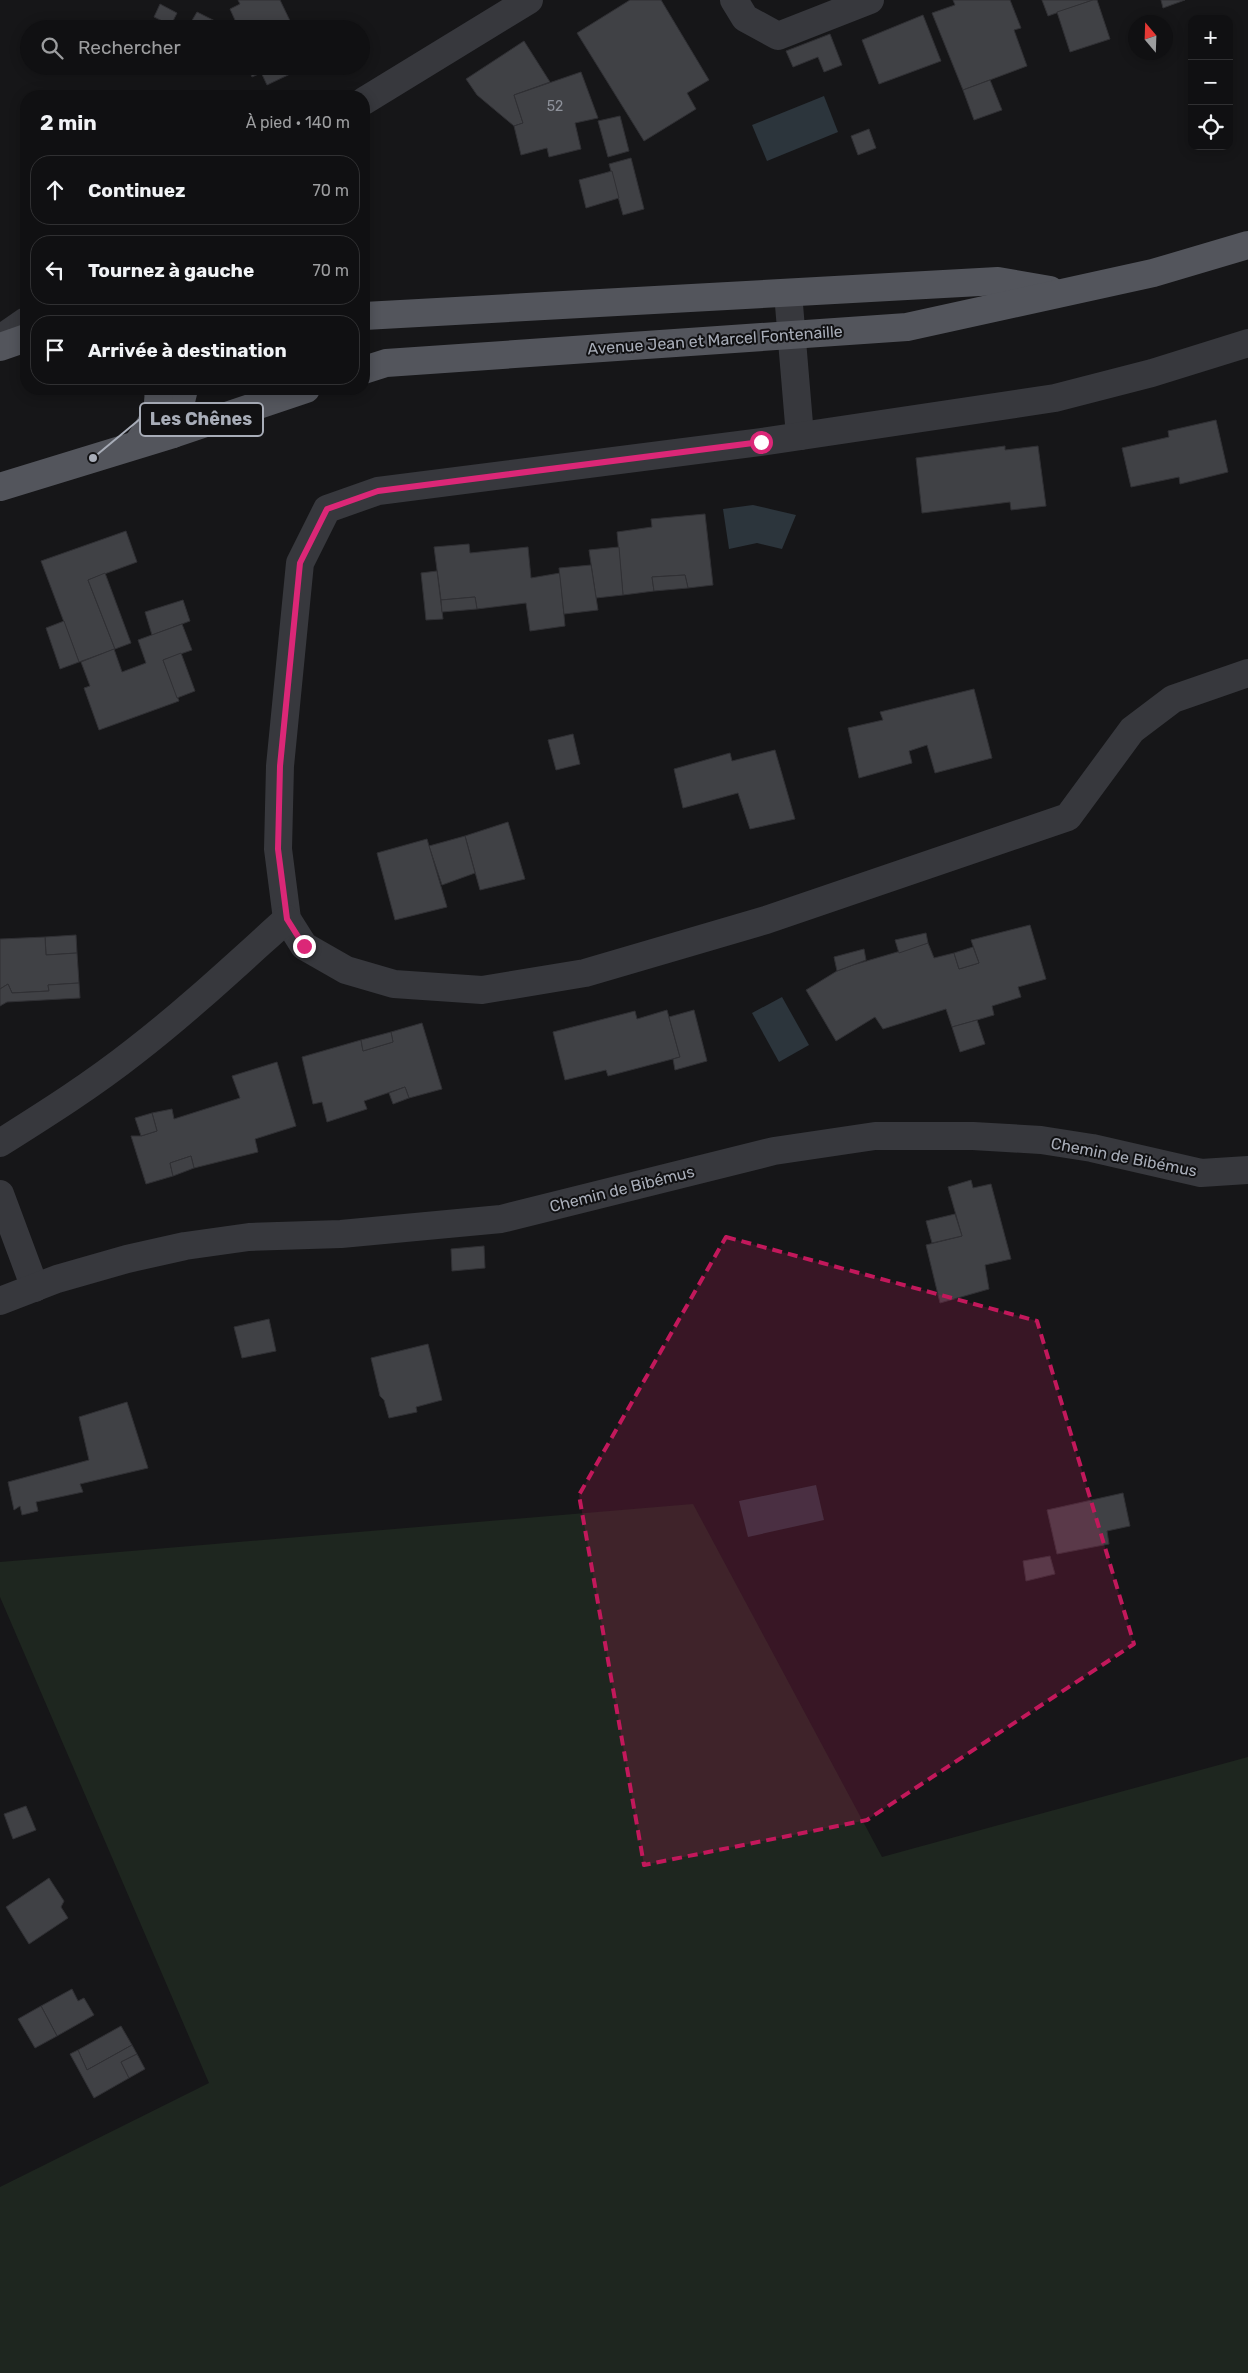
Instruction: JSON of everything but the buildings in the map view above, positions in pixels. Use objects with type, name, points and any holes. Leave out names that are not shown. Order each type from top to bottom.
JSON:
[{"type":"main road","name":"Avenue Jean et Marcel Fontenaille","points":[[370,368],[386,363],[907,327],[1153,273],[1248,245]]},
{"type":"main road","name":"Avenue Jean et Marcel Fontenaille","points":[[370,316],[998,282],[1064,293]]},
{"type":"main road","points":[[0,347],[20,340]]},
{"type":"main road","points":[[138,444],[154,423],[159,395]]},
{"type":"main road","points":[[173,434],[183,395]]},
{"type":"main road","points":[[0,487],[173,434],[288,395]]},
{"type":"street","points":[[370,97],[529,0]]},
{"type":"street","points":[[734,0],[745,18],[778,36],[870,0]]},
{"type":"street","points":[[788,293],[800,436]]},
{"type":"street","points":[[0,339],[20,325]]},
{"type":"street","points":[[1248,343],[1152,373],[1055,398],[800,436],[378,491],[327,509],[300,563],[281,756],[278,849],[287,919],[304,946],[346,970],[394,984],[482,990],[586,973],[766,920],[1068,817],[1132,730],[1173,699],[1248,673]]},
{"type":"street","points":[[0,1142],[58,1107],[135,1051],[212,987],[287,919]]},
{"type":"street","name":"Chemin de Bibémus","points":[[0,1301],[57,1279],[127,1258],[194,1244],[248,1237],[341,1234],[501,1219],[774,1151],[875,1136],[973,1136],[1041,1140],[1092,1148],[1201,1173],[1248,1170]]},
{"type":"street","points":[[0,1194],[35,1288]]},
{"type":"highlighted area","points":[[726,1237],[1037,1321],[1134,1644],[867,1820],[644,1865],[579,1495]]},
{"type":"shaded area","points":[[824,96],[838,132],[767,161],[752,125]]},
{"type":"shaded area","points":[[753,505],[796,515],[782,549],[757,543],[729,549],[723,509]]},
{"type":"shaded area","points":[[782,997],[809,1045],[779,1062],[752,1013]]},
{"type":"shaded area","points":[[816,1485],[824,1520],[748,1537],[739,1501]]},
{"type":"shaded area","points":[[693,1504],[882,1857],[1248,1757],[1248,2373],[0,2373],[0,2187],[209,2083],[0,1597],[0,1562]]},
{"type":"place","name":"Les Chênes","points":[[93,458]]},
{"type":"route","points":[[304,946],[287,919],[278,849],[280,766],[300,563],[327,509],[378,491],[761,442]]}]
